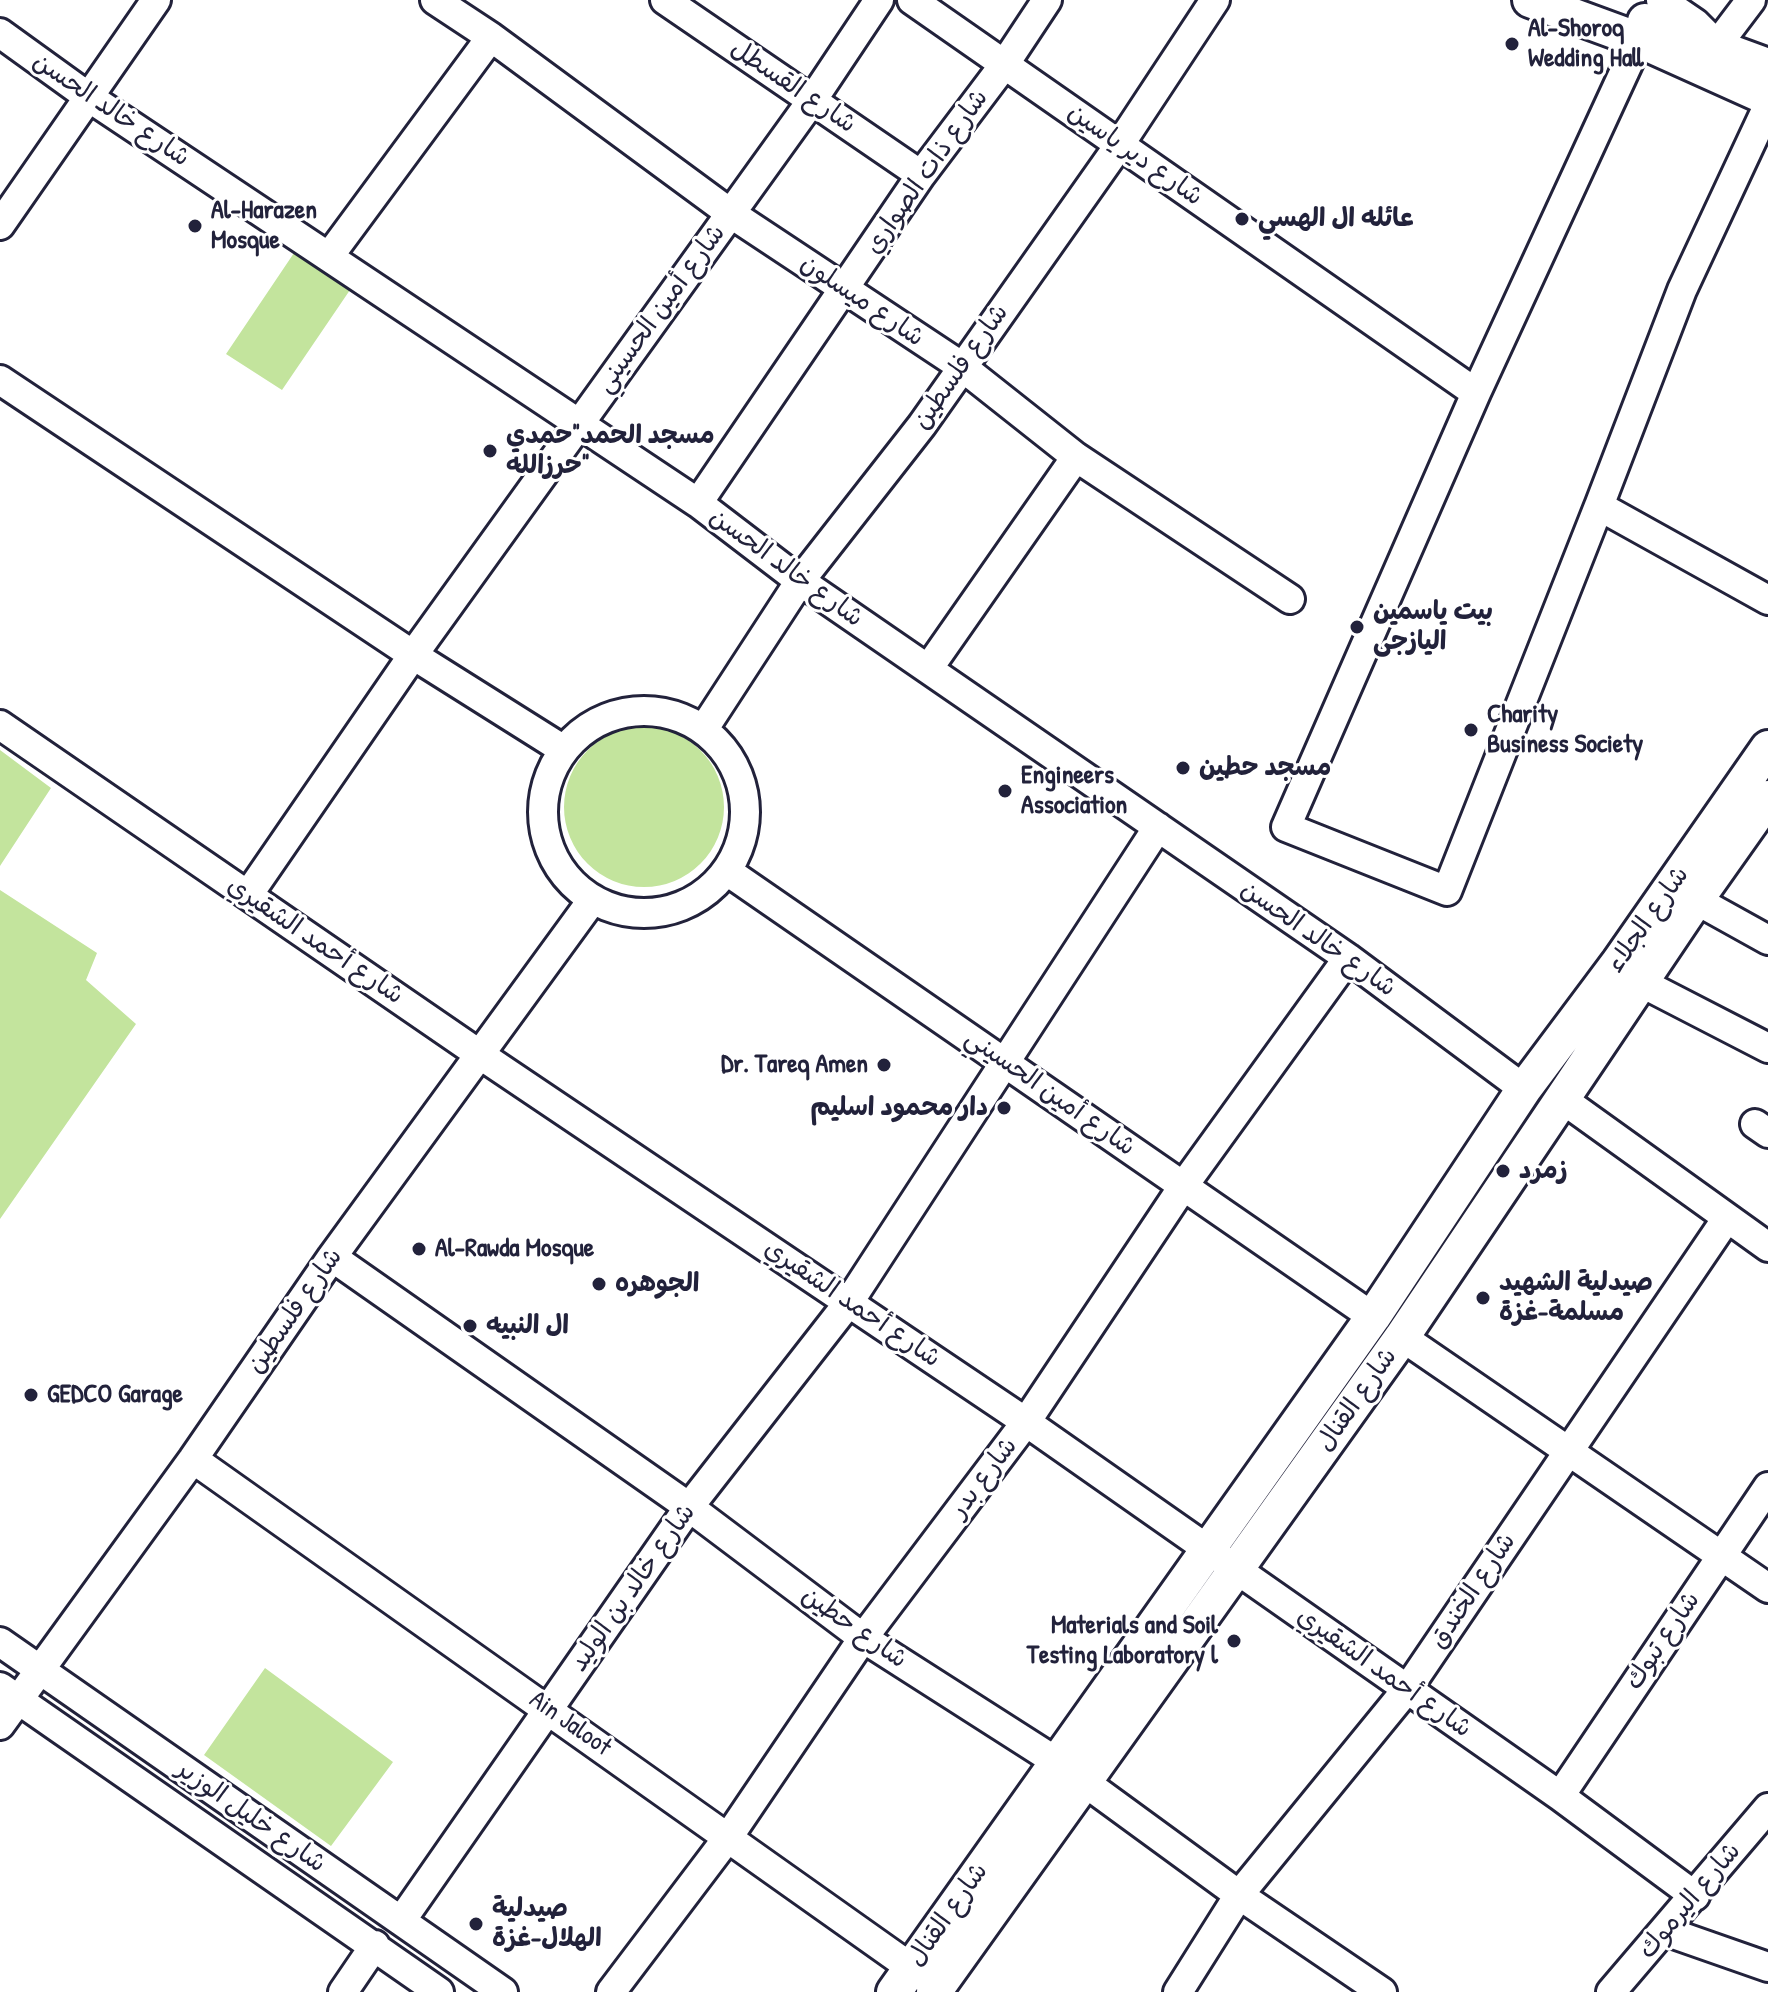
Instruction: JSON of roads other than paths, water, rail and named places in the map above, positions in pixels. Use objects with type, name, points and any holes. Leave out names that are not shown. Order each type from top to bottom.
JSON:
[{"type":"main road","points":[[1530,0],[1639,40],[1768,98]]},
{"type":"main road","points":[[1591,0],[1768,66]]},
{"type":"main road","name":"شارع الجلاء","points":[[1524,1089],[1619,962],[1768,748]]},
{"type":"main road","name":"شارع القنال","points":[[1070,1772],[1236,1570],[1402,1337],[1768,798]]},
{"type":"main road","name":"شارع القنال","points":[[924,1986],[1070,1772],[1208,1548],[1373,1317],[1524,1089]]},
{"type":"street","points":[[0,225],[156,0]]},
{"type":"street","name":"شارع ميسلون","points":[[435,0],[491,37],[730,213],[961,366],[1076,457],[1290,599]]},
{"type":"street","name":"شارع القسطل","points":[[665,0],[921,175]]},
{"type":"street","name":"شارع أمين الحسيني","points":[[248,895],[413,655],[813,99],[879,0]]},
{"type":"street","name":"شارع دير ياسين","points":[[912,0],[1476,393]]},
{"type":"street","name":"شارع ذات الصواري","points":[[698,503],[921,175],[1004,65],[1047,0]]},
{"type":"street","name":"شارع فلسطين","points":[[703,730],[800,581],[922,425],[1120,144],[1215,0]]},
{"type":"street","points":[[1661,0],[1695,23],[1717,45],[1751,0]]},
{"type":"street","name":"شارع خالد الحسن","points":[[0,33],[90,98],[698,503],[800,581],[1348,958],[1524,1089]]},
{"type":"street","points":[[330,255],[491,37]]},
{"type":"street","points":[[1639,40],[1476,393],[1286,827],[1447,891],[1682,290],[1768,106]]},
{"type":"street","points":[[0,380],[413,655],[564,750]]},
{"type":"street","points":[[928,669],[1076,457]]},
{"type":"street","points":[[1599,506],[1768,600]]},
{"type":"street","points":[[626,712],[664,713],[703,730],[733,763],[744,794],[744,828],[727,871],[697,899],[662,912],[624,911],[593,899],[564,874],[548,846],[544,830],[544,796],[554,766],[564,750],[591,725],[626,712]]},
{"type":"street","name":"شارع أحمد الشقيري","points":[[0,725],[479,1054],[1026,1422],[1408,1688],[1695,1896]]},
{"type":"street","name":"شارع خالد بن الوليد","points":[[401,1921],[689,1507],[849,1302],[1158,827]]},
{"type":"street","name":"شارع أمين الحسيني","points":[[727,871],[1373,1317]]},
{"type":"street","name":"شارع فلسطين","points":[[0,1725],[9,1693],[39,1669],[193,1459],[332,1257],[593,899]]},
{"type":"street","points":[[1696,900],[1768,940]]},
{"type":"street","name":"شارع بدر","points":[[611,1992],[729,1836],[863,1638],[1026,1422],[1184,1185],[1348,958]]},
{"type":"street","points":[[1642,983],[1768,1048]]},
{"type":"street","points":[[1562,1099],[1768,1247]]},
{"type":"street","name":"شارع الخندق","points":[[1178,1992],[1239,1895],[1408,1688],[1567,1449],[1727,1218]]},
{"type":"street","name":"شارع حطين","points":[[332,1257],[689,1507],[863,1638],[1070,1772],[1239,1895],[1382,1992]]},
{"type":"street","points":[[1402,1337],[1768,1588]]},
{"type":"street","name":"Ain Jaloot","points":[[193,1459],[729,1836],[924,1986]]},
{"type":"street","name":"شارع تبوك","points":[[1560,1796],[1768,1487]]},
{"type":"street","name":"شارع خليل الوزير","points":[[0,1642],[503,1992]]},
{"type":"street","name":"شارع خليل الوزير","points":[[9,1693],[439,1992]]},
{"type":"street","name":"شارع اليرموك","points":[[1611,1992],[1768,1808]]},
{"type":"street","points":[[1665,1931],[1768,1967]]},
{"type":"street","points":[[343,1992],[375,1945]]},
{"type":"place","name":"Al-Shoroq Wedding Hall","points":[[1512,44]]},
{"type":"place","name":"عائله ال الهسي","points":[[1242,219]]},
{"type":"place","name":"Al-Harazen Mosque","points":[[195,226]]},
{"type":"place","name":"مسجد الحمد\"حمدي حرزالله\"","points":[[490,451]]},
{"type":"place","name":"بيت ياسمين اليازجى","points":[[1357,627]]},
{"type":"place","name":"Charity Business Society","points":[[1471,730]]},
{"type":"place","name":"مسجد حطين","points":[[1183,768]]},
{"type":"place","name":"Engineers Association","points":[[1005,791]]},
{"type":"place","name":"Dr. Tareq Amen","points":[[884,1065]]},
{"type":"place","name":"دار محمود اسليم","points":[[1004,1108]]},
{"type":"place","name":"زمرد","points":[[1503,1171]]},
{"type":"place","name":"Al-Rawda Mosque","points":[[419,1249]]},
{"type":"place","name":"الجوهره","points":[[599,1284]]},
{"type":"place","name":"صيدلية الشهيد مسلمة-غزة","points":[[1483,1298]]},
{"type":"place","name":"ال النبيه","points":[[470,1326]]},
{"type":"place","name":"GEDCO Garage","points":[[31,1395]]},
{"type":"place","name":"Materials and Soil Testing Laboratory l","points":[[1234,1641]]},
{"type":"place","name":"صيدلية الهلال-غزة","points":[[476,1924]]}]
